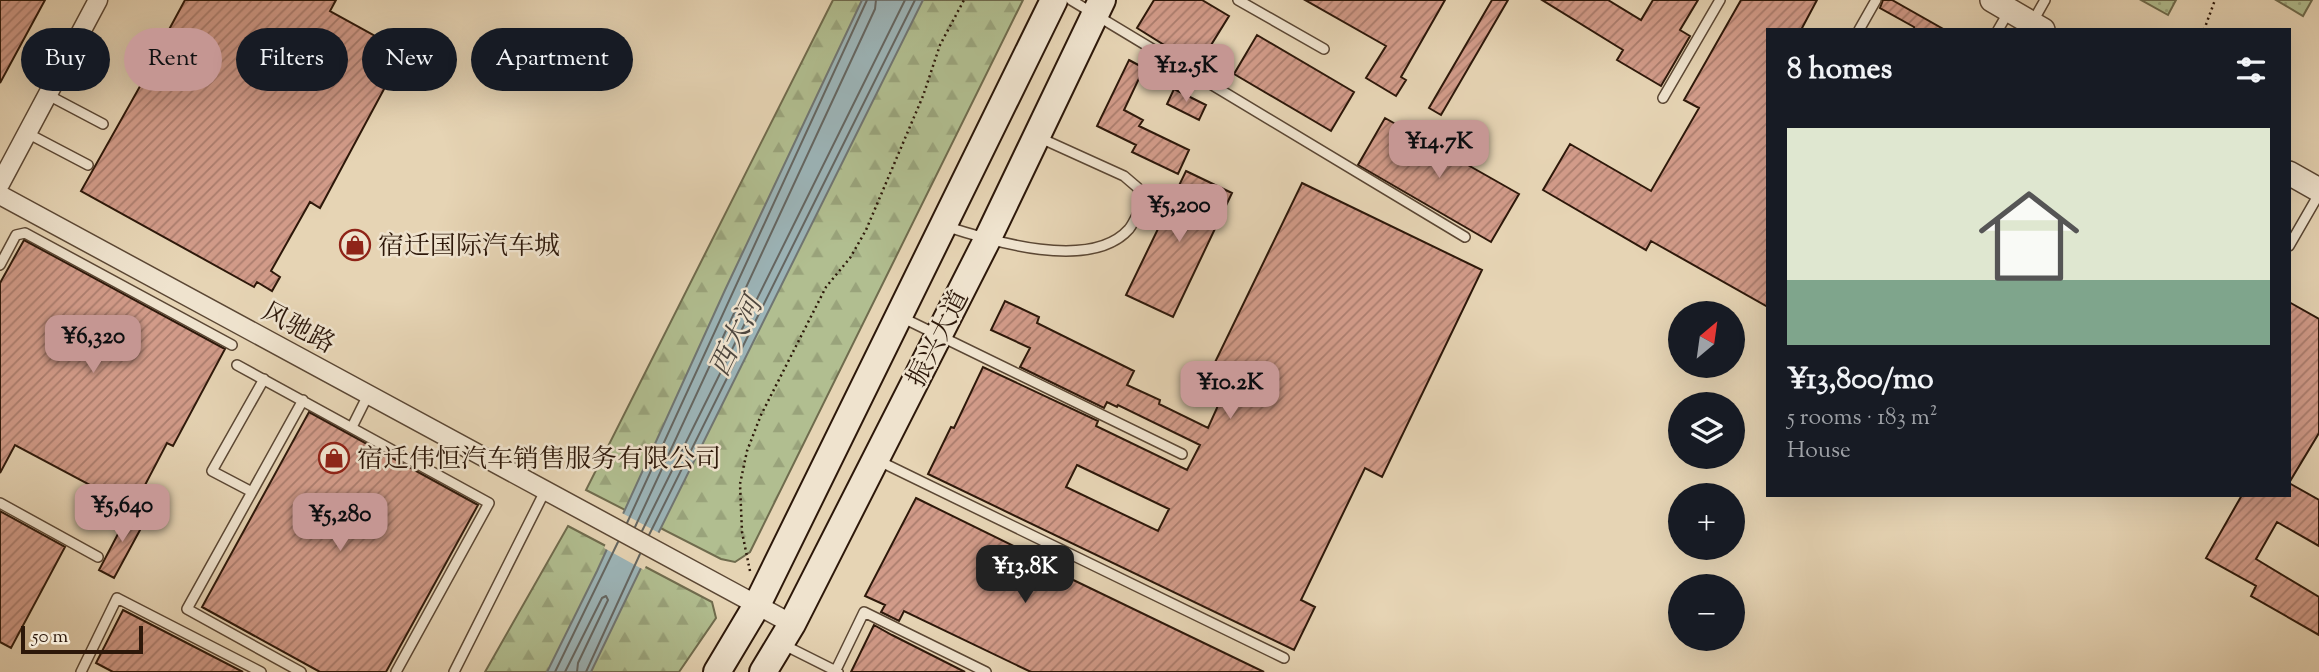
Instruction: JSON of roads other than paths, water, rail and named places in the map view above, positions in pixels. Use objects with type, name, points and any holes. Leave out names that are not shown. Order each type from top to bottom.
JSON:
[{"type":"main road","name":"振兴大道","points":[[717,672],[757,605],[1054,0]]},
{"type":"main road","name":"振兴大道","points":[[763,672],[786,634],[987,240],[1098,7]]},
{"type":"street","points":[[0,184],[98,0]]},
{"type":"street","points":[[2000,13],[2038,26]]},
{"type":"street","points":[[2291,174],[2319,192]]},
{"type":"street","name":"风驰路","points":[[0,195],[757,605],[786,634]]},
{"type":"lane","points":[[1071,0],[1098,7],[1465,237]]},
{"type":"lane","points":[[1238,0],[1324,49]]},
{"type":"lane","points":[[1663,98],[1720,0]]},
{"type":"lane","points":[[1860,28],[1876,0]]},
{"type":"lane","points":[[2038,26],[2045,0]]},
{"type":"lane","points":[[48,95],[103,124]]},
{"type":"lane","points":[[27,133],[88,165]]},
{"type":"lane","points":[[944,226],[987,240],[1049,251],[1082,250],[1110,244],[1129,229],[1142,205],[1138,188],[1124,176],[1037,136]]},
{"type":"lane","points":[[2291,242],[2319,192]]},
{"type":"lane","points":[[0,265],[16,235],[24,233],[232,345]]},
{"type":"lane","points":[[116,282],[126,264]]},
{"type":"lane","points":[[899,317],[1182,454]]},
{"type":"lane","points":[[237,365],[489,503],[396,672]]},
{"type":"lane","points":[[252,492],[212,471],[264,379]]},
{"type":"lane","points":[[352,427],[368,395]]},
{"type":"lane","points":[[300,672],[187,609],[303,400]]},
{"type":"lane","points":[[875,459],[1284,658]]},
{"type":"lane","points":[[454,672],[545,491]]},
{"type":"lane","points":[[0,503],[98,556]]},
{"type":"lane","points":[[85,671],[117,597],[261,672]]},
{"type":"lane","points":[[786,634],[836,672],[864,612],[986,672]]},
{"type":"water","name":"西大河","points":[[862,0],[923,0],[591,672],[547,672],[597,571],[725,290]]},
{"type":"place","name":"宿迁国际汽车城","points":[[355,245]]},
{"type":"place","name":"宿迁伟恒汽车销售服务有限公司","points":[[334,458]]}]
